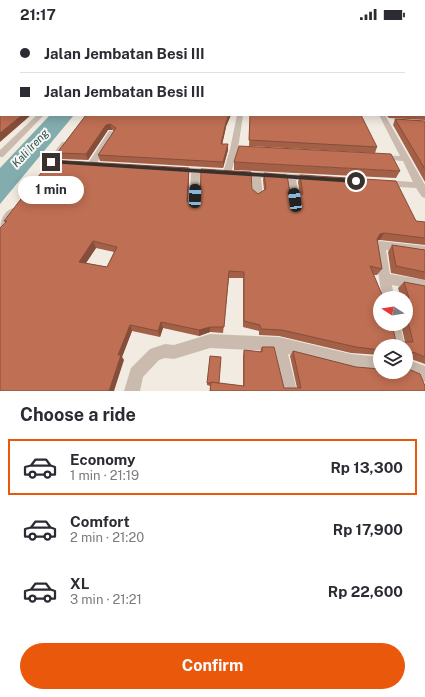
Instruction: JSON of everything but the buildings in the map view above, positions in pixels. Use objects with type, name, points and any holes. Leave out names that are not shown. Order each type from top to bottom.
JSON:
[{"type":"street","points":[[0,155],[40,116]]},
{"type":"street","points":[[227,173],[238,149],[240,116]]},
{"type":"street","points":[[387,119],[425,195]]},
{"type":"street","points":[[92,165],[112,133]]},
{"type":"street","points":[[37,180],[69,138]]},
{"type":"street","points":[[368,156],[407,159]]},
{"type":"street","points":[[51,162],[64,163]]},
{"type":"street","points":[[166,169],[320,179]]},
{"type":"street","points":[[194,208],[196,171]]},
{"type":"street","points":[[256,175],[258,196]]},
{"type":"street","points":[[291,177],[295,200]]},
{"type":"street","points":[[377,183],[420,185]]},
{"type":"street","points":[[0,228],[18,204]]},
{"type":"street","points":[[387,291],[380,245],[425,251]]},
{"type":"street","points":[[386,278],[425,286]]},
{"type":"street","points":[[132,391],[136,373],[155,354],[165,351],[174,352],[210,341],[279,344],[351,362],[373,364]]},
{"type":"street","points":[[279,344],[289,391]]},
{"type":"street","points":[[413,370],[425,374]]},
{"type":"water","name":"Kali Ireng","points":[[49,116],[73,116],[0,204],[0,168]]},
{"type":"route","points":[[51,162],[356,181]]}]
